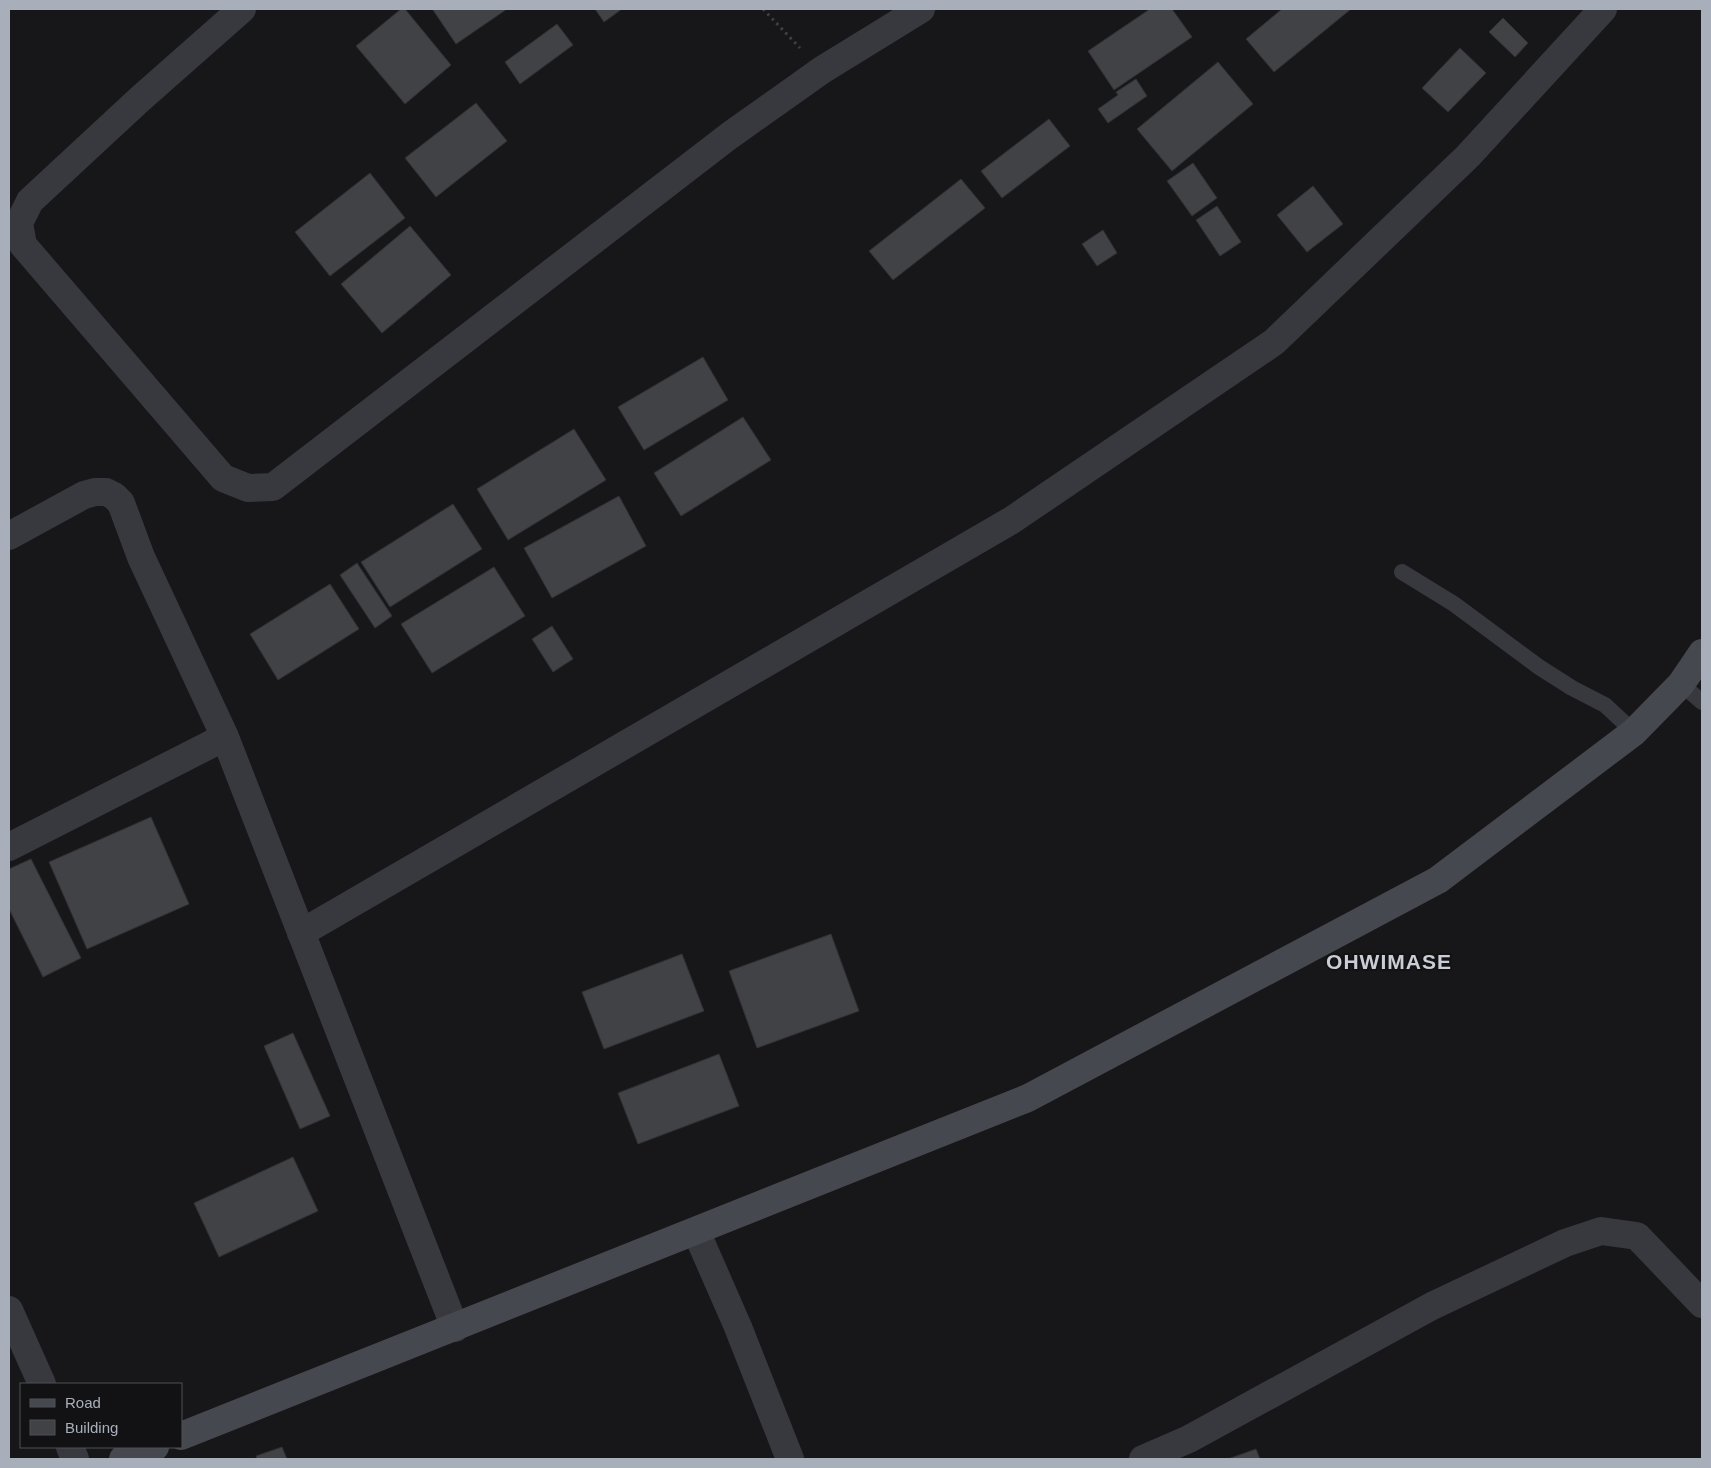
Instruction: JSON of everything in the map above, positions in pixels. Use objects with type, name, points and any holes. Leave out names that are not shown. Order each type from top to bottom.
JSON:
[{"type":"street","points":[[242,9],[30,200],[19,223],[23,245],[216,471],[223,478],[248,488],[273,487],[728,136],[822,70],[920,9]]},
{"type":"street","points":[[301,934],[1012,520],[1274,342],[1468,156],[1603,9]]},
{"type":"street","points":[[9,536],[84,495],[106,492],[114,496],[120,504],[141,557],[225,738],[455,1328]]},
{"type":"street","points":[[182,1436],[1028,1098],[1438,880],[1634,732],[1681,684],[1702,653]]},
{"type":"street","points":[[9,847],[225,738]]},
{"type":"street","points":[[696,1231],[738,1326],[790,1459]]},
{"type":"street","points":[[1143,1459],[1189,1439],[1432,1306],[1565,1243],[1601,1231],[1637,1236],[1702,1304]]},
{"type":"street","points":[[9,1310],[42,1383]]},
{"type":"street","points":[[123,1459],[152,1448]]},
{"type":"lane","points":[[1402,572],[1454,604],[1539,667],[1572,688],[1605,705],[1634,732]]},
{"type":"lane","points":[[1681,684],[1702,702]]},
{"type":"path","points":[[763,9],[822,70]]},
{"type":"building","points":[[401,9],[405,9],[451,65],[405,104],[356,46]]},
{"type":"building","points":[[507,9],[456,44],[433,10]]},
{"type":"building","points":[[595,9],[622,9],[604,22]]},
{"type":"building","points":[[1150,9],[1172,9],[1192,37],[1114,90],[1088,51]]},
{"type":"building","points":[[1282,9],[1351,9],[1274,72],[1246,39]]},
{"type":"building","points":[[1503,18],[1528,43],[1515,57],[1489,32]]},
{"type":"building","points":[[557,24],[573,45],[520,84],[505,62]]},
{"type":"building","points":[[1460,48],[1486,73],[1448,112],[1422,88]]},
{"type":"building","points":[[1218,62],[1253,104],[1172,171],[1137,129]]},
{"type":"building","points":[[1136,79],[1147,96],[1108,123],[1098,109],[1118,95],[1116,92]]},
{"type":"building","points":[[476,103],[507,141],[436,197],[405,158]]},
{"type":"building","points":[[1049,119],[1070,146],[1002,198],[981,171]]},
{"type":"building","points":[[1193,163],[1217,198],[1192,216],[1167,181]]},
{"type":"building","points":[[370,173],[405,218],[330,276],[295,232]]},
{"type":"building","points":[[961,179],[985,208],[893,280],[869,251]]},
{"type":"building","points":[[1313,186],[1343,224],[1307,252],[1277,215]]},
{"type":"building","points":[[1217,206],[1241,242],[1220,256],[1196,220]]},
{"type":"building","points":[[410,226],[451,275],[382,333],[341,284]]},
{"type":"building","points":[[1103,230],[1117,253],[1097,266],[1082,244]]},
{"type":"building","points":[[703,357],[728,400],[644,450],[618,407]]},
{"type":"building","points":[[743,417],[771,460],[681,516],[654,473]]},
{"type":"building","points":[[574,429],[606,480],[508,540],[477,489]]},
{"type":"building","points":[[619,496],[646,546],[552,598],[524,548]]},
{"type":"building","points":[[453,504],[482,549],[390,607],[361,562]]},
{"type":"building","points":[[357,563],[392,616],[375,628],[340,575]]},
{"type":"building","points":[[494,567],[525,616],[432,673],[401,624]]},
{"type":"building","points":[[330,584],[359,629],[278,680],[250,634]]},
{"type":"building","points":[[552,626],[573,659],[553,672],[532,639]]},
{"type":"building","points":[[151,817],[189,904],[87,949],[49,862]]},
{"type":"building","points":[[31,859],[81,958],[43,977],[9,909],[9,869]]},
{"type":"building","points":[[831,934],[859,1011],[757,1048],[729,971]]},
{"type":"building","points":[[682,954],[704,1011],[604,1049],[582,992]]},
{"type":"building","points":[[293,1033],[330,1116],[300,1129],[264,1046]]},
{"type":"building","points":[[719,1054],[739,1106],[638,1144],[618,1093]]},
{"type":"building","points":[[293,1157],[318,1211],[219,1257],[194,1203]]},
{"type":"building","points":[[282,1447],[287,1459],[257,1459],[256,1456]]},
{"type":"building","points":[[1256,1449],[1260,1459],[1228,1459]]},
{"type":"district","name":"OHWIMASE","points":[[1389,961]]}]
